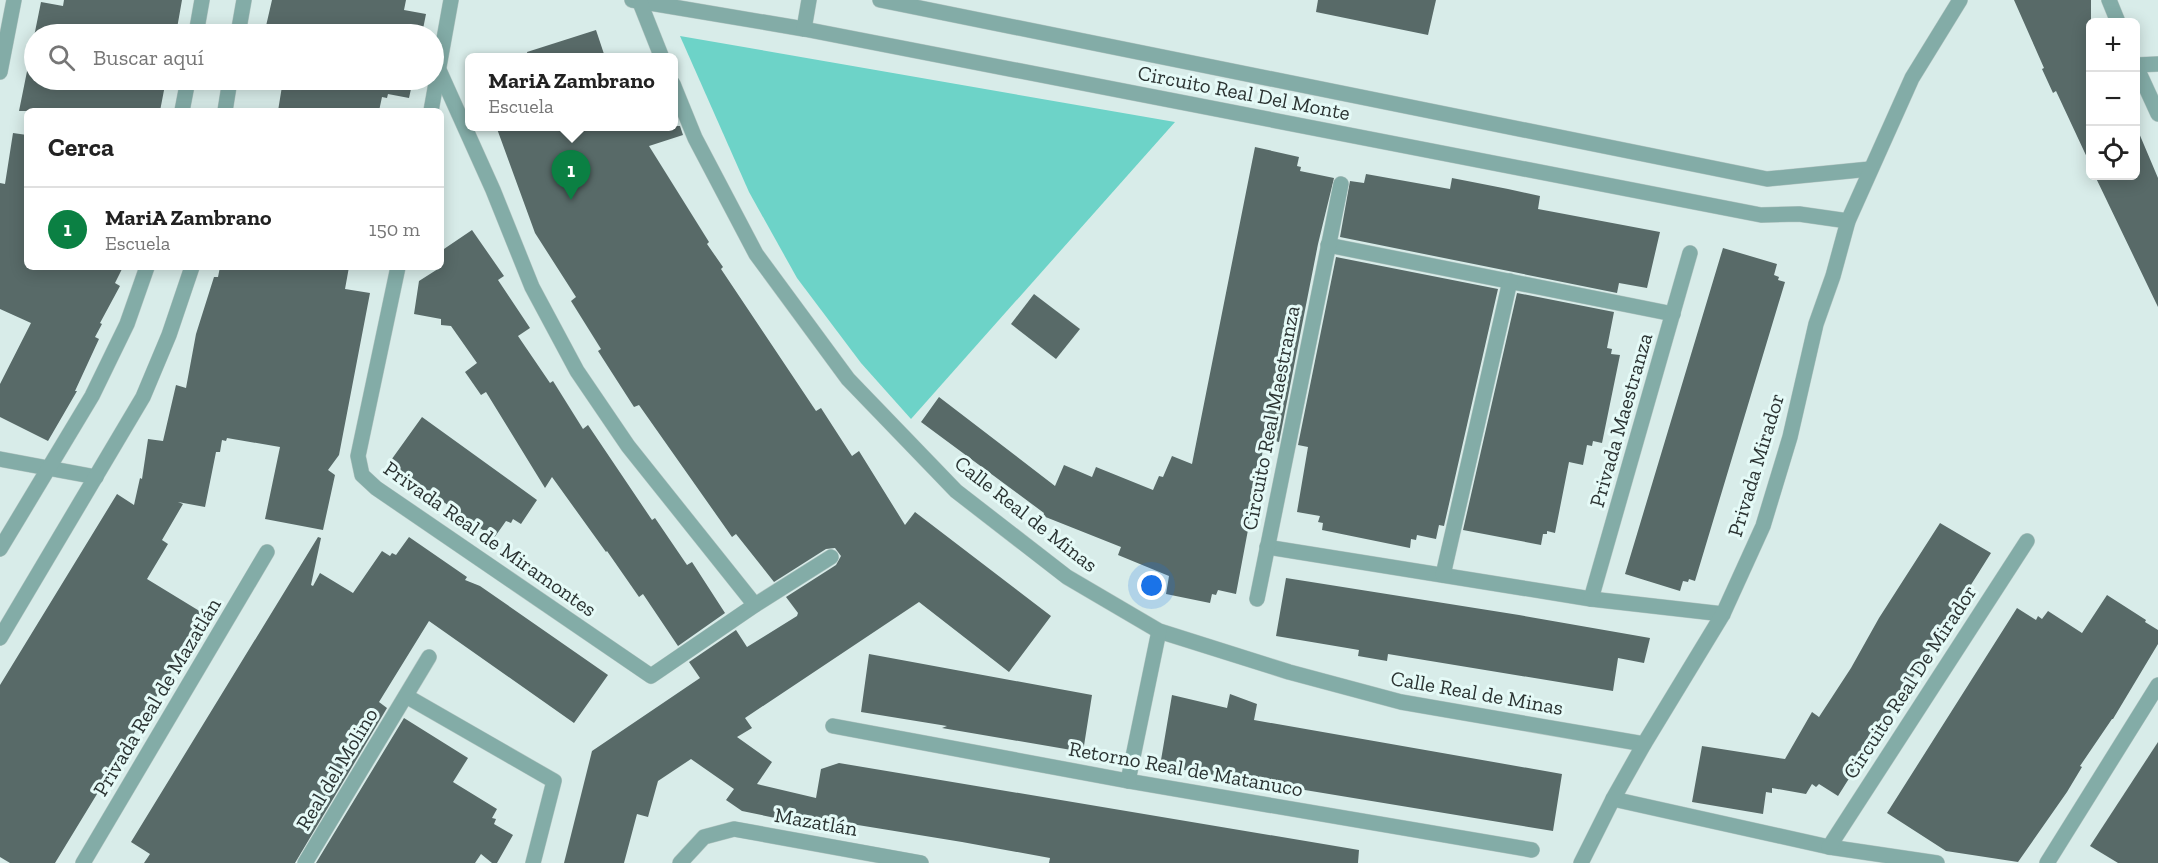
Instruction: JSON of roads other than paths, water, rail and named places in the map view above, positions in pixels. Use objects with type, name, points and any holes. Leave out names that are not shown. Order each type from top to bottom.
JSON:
[{"type":"street","points":[[0,72],[15,0]]},
{"type":"street","points":[[198,24],[202,0]]},
{"type":"street","points":[[240,24],[244,0]]},
{"type":"street","points":[[444,45],[451,0]]},
{"type":"street","points":[[804,29],[809,0]]},
{"type":"street","name":"Circuito Real Del Monte","points":[[880,0],[1767,179],[1870,169]]},
{"type":"street","points":[[1848,221],[1912,78],[1960,0]]},
{"type":"street","points":[[2109,0],[2116,18]]},
{"type":"street","points":[[637,1],[661,53]]},
{"type":"street","name":"Circuito Real Del Monte","points":[[637,1],[804,29],[1761,215],[1799,213],[1848,221]]},
{"type":"street","points":[[2140,66],[2158,64]]},
{"type":"street","points":[[2139,72],[2158,114]]},
{"type":"street","points":[[444,79],[465,127]]},
{"type":"street","points":[[183,108],[186,90]]},
{"type":"street","points":[[225,108],[228,90]]},
{"type":"street","points":[[432,108],[436,90]]},
{"type":"street","name":"Calle Real de Minas","points":[[678,96],[695,138],[756,254],[848,380],[956,491],[1067,577],[1159,631],[1288,672],[1401,702],[1644,744]]},
{"type":"street","points":[[467,131],[532,287],[577,371],[628,446],[755,605],[831,557]]},
{"type":"street","name":"Circuito Real Maestranza","points":[[1257,599],[1341,184]]},
{"type":"street","name":"Privada Mirador","points":[[1581,863],[1644,744],[1723,614],[1763,526],[1790,437],[1816,324],[1833,276],[1848,221]]},
{"type":"street","points":[[1328,245],[1673,314]]},
{"type":"street","name":"Privada Maestranza","points":[[1591,598],[1690,253]]},
{"type":"street","points":[[0,549],[92,396],[127,324],[146,270]]},
{"type":"street","points":[[0,638],[143,398],[170,335],[191,270]]},
{"type":"street","name":"Privada Real de Miramontes","points":[[397,270],[358,456],[362,475],[375,488],[651,676],[755,605]]},
{"type":"street","points":[[1443,574],[1510,281]]},
{"type":"street","points":[[0,459],[96,477]]},
{"type":"street","name":"Circuito Real De Mirador","points":[[1829,847],[2027,541]]},
{"type":"street","points":[[1267,547],[1591,598],[1723,614]]},
{"type":"street","name":"Privada Real de Mazatlán","points":[[83,863],[267,552]]},
{"type":"street","points":[[1128,781],[1159,631]]},
{"type":"street","name":"Real del Molino","points":[[305,863],[429,657]]},
{"type":"street","points":[[2047,863],[2158,685]]},
{"type":"street","name":"Real del Molino","points":[[405,696],[554,781],[533,863]]},
{"type":"street","name":"Retorno Real de Matanuco","points":[[833,726],[1128,781],[1532,850]]},
{"type":"street","points":[[1613,799],[1829,847],[1937,863]]},
{"type":"street","name":"Mazatlán","points":[[680,863],[704,837],[734,829],[921,863]]},
{"type":"place","name":"MariA Zambrano","points":[[571,200]]}]
